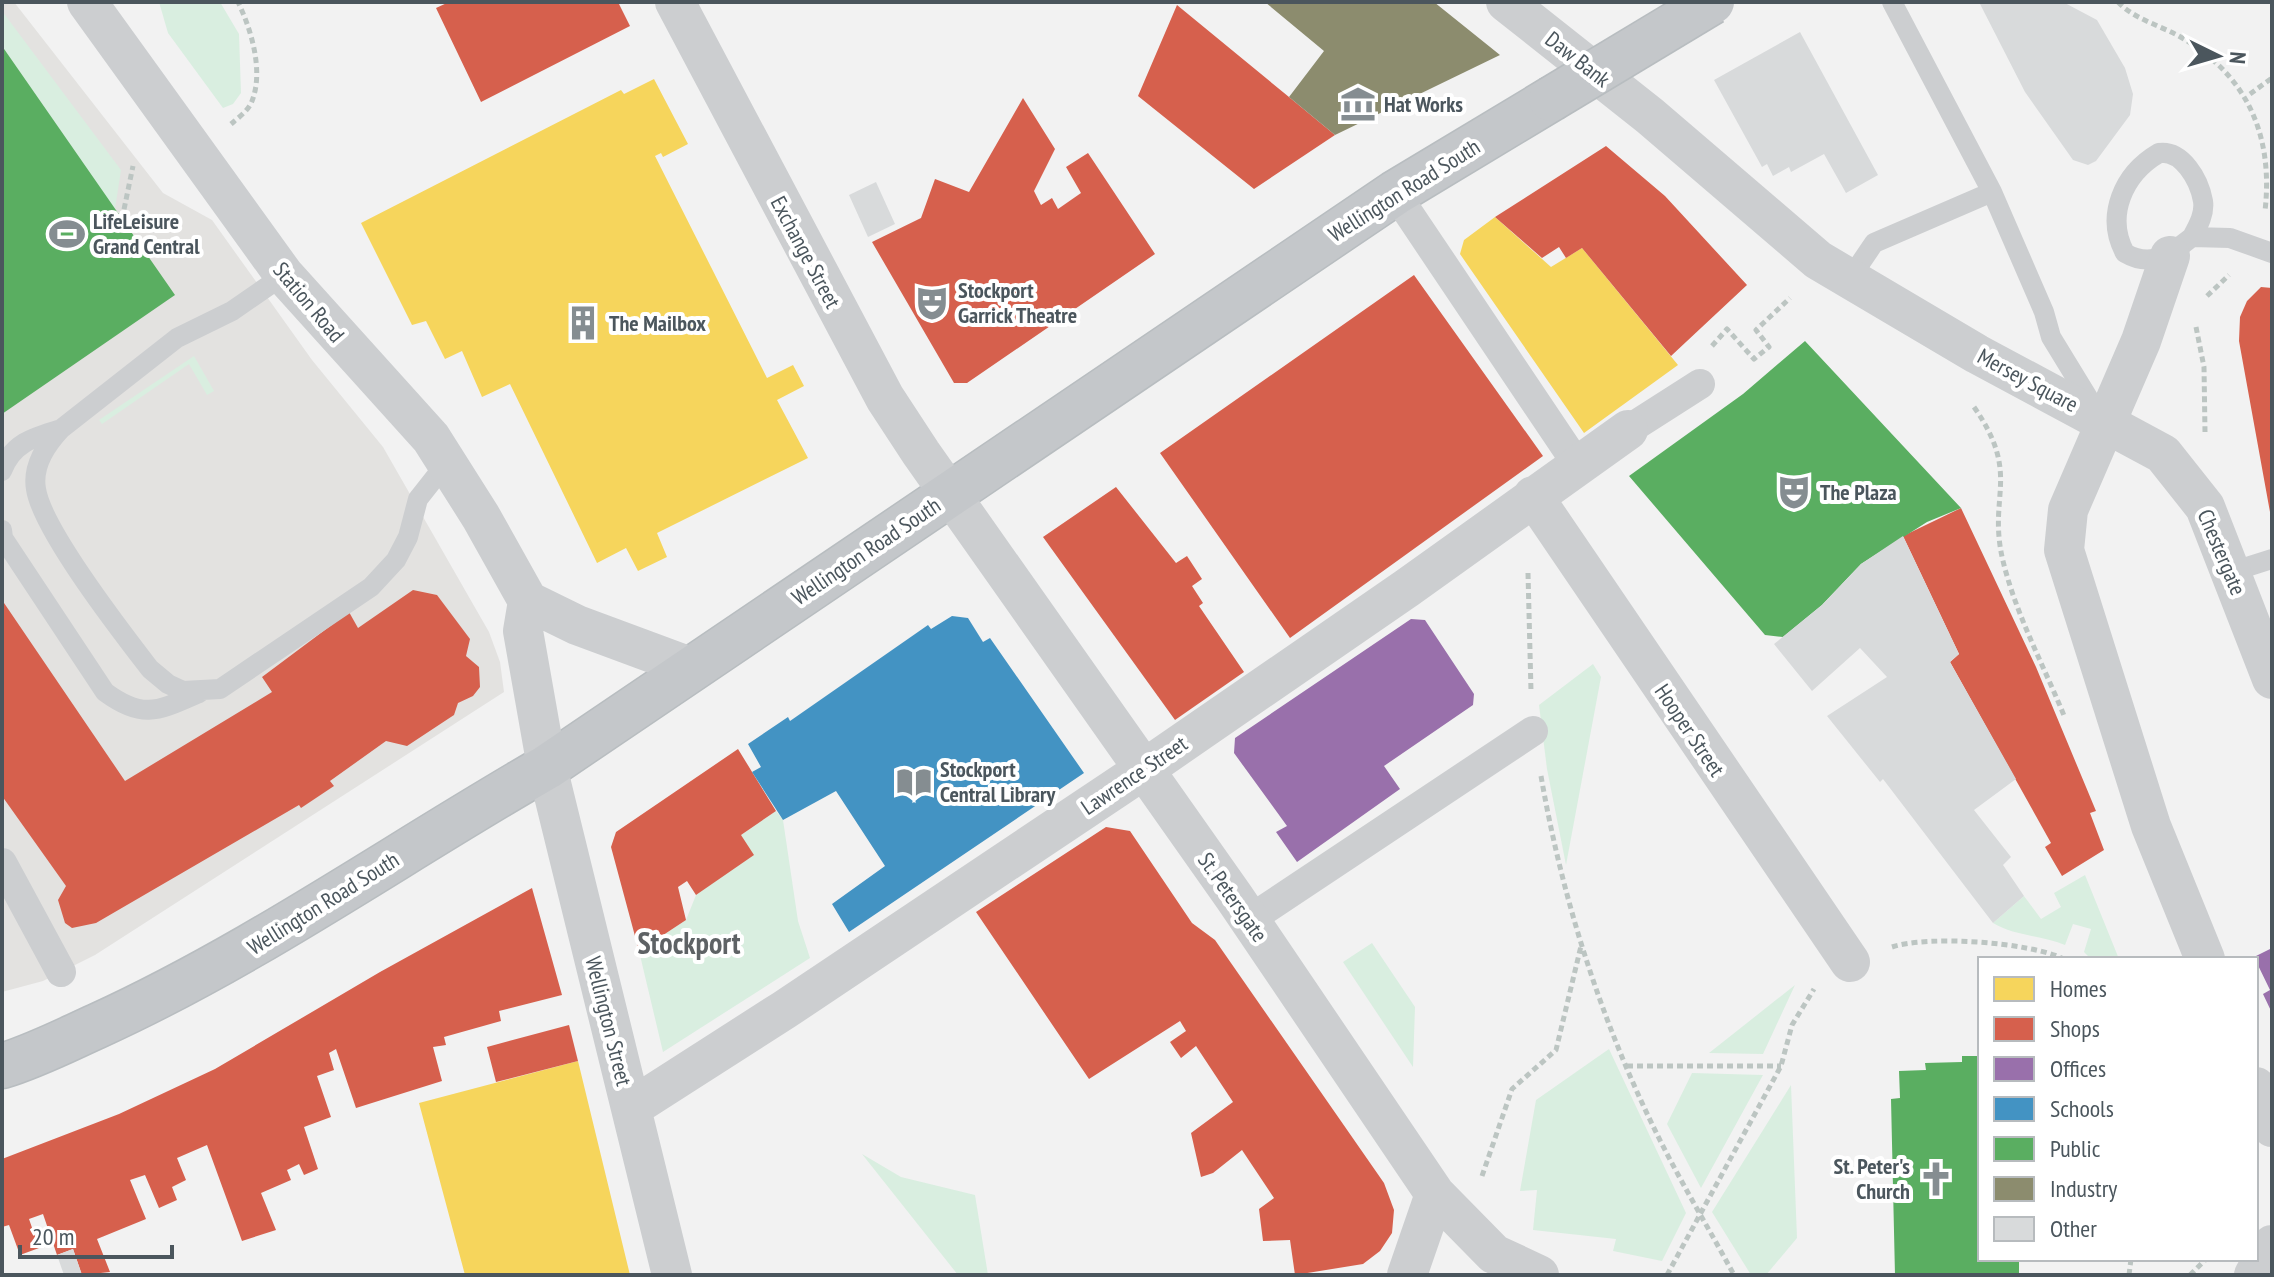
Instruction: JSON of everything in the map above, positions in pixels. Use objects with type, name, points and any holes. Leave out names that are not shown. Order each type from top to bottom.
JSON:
[{"type":"highway","name":"Wellington Road South","points":[[2,1066],[156,999],[238,955],[547,767],[1395,193],[1712,2]]},
{"type":"street","name":"Station Road","points":[[87,2],[284,275],[410,413],[448,461],[528,601]]},
{"type":"street","name":"Exchange Street","points":[[675,2],[885,398],[950,495]]},
{"type":"street","name":"Daw Bank","points":[[1506,2],[1650,116]]},
{"type":"street","name":"Mersey Square","points":[[1650,116],[1818,260],[2103,420],[2068,510],[2064,550],[2151,826],[2204,957]]},
{"type":"street","points":[[1395,193],[1577,464]]},
{"type":"street","points":[[2103,420],[2181,247]]},
{"type":"street","points":[[1628,430],[1700,384]]},
{"type":"street","name":"Chestergate","points":[[2103,420],[2163,454],[2205,507],[2272,679]]},
{"type":"street","name":"Lawrence Street","points":[[631,1108],[784,1010],[1143,770],[1536,500],[1577,464],[1628,430]]},
{"type":"street","name":"St. Petersgate","points":[[950,495],[1249,920],[1435,1194],[1494,1254],[1539,1275]]},
{"type":"street","name":"Hooper Street","points":[[1536,500],[1850,962]]},
{"type":"street","points":[[547,767],[523,631],[528,601],[577,625],[693,668]]},
{"type":"street","points":[[1249,920],[1533,731]]},
{"type":"street","name":"Wellington Street","points":[[547,767],[672,1275]]},
{"type":"street","points":[[2,863],[61,972]]},
{"type":"street","points":[[2258,1092],[2272,1127]]},
{"type":"street","points":[[1407,1275],[1435,1194]]},
{"type":"street","points":[[2254,1275],[2272,1245]]},
{"type":"lane","points":[[1892,2],[1992,192],[2044,312],[2051,337],[2103,420]]},
{"type":"lane","points":[[2181,247],[2201,219],[2203,201],[2181,158],[2159,153],[2137,172],[2120,196],[2115,219],[2125,253],[2143,260],[2181,247],[2230,238],[2272,253]]},
{"type":"lane","points":[[1849,280],[1874,243],[1992,192]]},
{"type":"lane","points":[[199,693],[168,684],[150,669],[57,536],[39,502],[36,473],[49,442],[61,429],[177,338],[232,311],[284,275]]},
{"type":"lane","points":[[2,471],[7,457],[26,439],[61,429]]},
{"type":"lane","points":[[2,530],[3,538],[105,692],[128,709],[164,708],[199,693],[220,689],[371,587],[396,560],[408,537],[418,499],[448,461]]},
{"type":"lane","points":[[2231,572],[2272,559]]},
{"type":"path","points":[[195,151],[241,116],[252,101],[255,72],[252,32],[238,2]]},
{"type":"path","points":[[2118,2],[2206,52],[2250,94],[2262,121],[2269,151],[2270,182],[2263,215]]},
{"type":"path","points":[[2250,94],[2272,78]]},
{"type":"path","points":[[122,219],[133,166]]},
{"type":"path","points":[[2201,306],[2204,298],[2231,272]]},
{"type":"path","points":[[1700,384],[1727,362],[1710,344],[1727,329],[1754,359],[1769,347],[1756,330],[1780,310]]},
{"type":"path","points":[[2188,482],[2202,448],[2206,424],[2204,367],[2196,324],[2199,314]]},
{"type":"path","points":[[1536,500],[1528,559],[1533,731],[1555,856],[1604,1014],[1652,1125],[1734,1275]]},
{"type":"path","points":[[1481,1178],[1512,1089],[1556,1050],[1581,945]]},
{"type":"path","points":[[1667,1275],[1699,1211],[1781,1066],[1801,1005],[1817,986],[1850,962],[1900,945],[2025,946],[2058,957]]},
{"type":"path","points":[[1627,1066],[1781,1066]]},
{"type":"shaded area","points":[[2,2],[14,2],[163,193],[212,220],[312,360],[383,447],[489,632],[500,662],[504,692],[95,955],[43,981],[2,992]]},
{"type":"green space","points":[[159,2],[220,2],[239,34],[241,93],[233,104],[223,108],[168,33]]},
{"type":"green space","points":[[2,11],[121,170],[115,209],[2,46]]},
{"type":"green space","points":[[194,356],[214,391],[207,395],[189,364],[102,424],[99,420]]},
{"type":"green space","points":[[1593,664],[1601,677],[1566,865],[1547,769],[1539,705]]},
{"type":"green space","points":[[776,811],[783,820],[798,921],[810,958],[663,1052],[639,951],[686,920],[696,895],[726,873],[741,835]]},
{"type":"green space","points":[[2085,875],[2118,957],[2089,957],[2084,952],[2091,929],[2073,924],[2065,945],[2010,931],[1993,923],[2024,896],[2041,919],[2061,907],[2054,893]]},
{"type":"green space","points":[[1372,943],[1415,1007],[1413,1067],[1343,962]]},
{"type":"green space","points":[[1795,985],[1763,1054],[1709,1053]]},
{"type":"green space","points":[[1609,1049],[1686,1213],[1662,1261],[1613,1251],[1616,1239],[1533,1230],[1537,1190],[1520,1191],[1536,1100]]},
{"type":"green space","points":[[1692,1073],[1763,1075],[1701,1188],[1667,1124]]},
{"type":"green space","points":[[1791,1085],[1797,1238],[1766,1275],[1751,1275],[1712,1212]]},
{"type":"green space","points":[[862,1154],[901,1177],[975,1195],[988,1275],[958,1275]]},
{"type":"building: Homes","name":"The Mailbox","points":[[654,79],[688,144],[663,157],[661,153],[655,156],[767,378],[793,365],[804,386],[777,400],[808,458],[657,533],[667,557],[638,571],[626,548],[597,563],[510,384],[482,397],[462,351],[445,359],[426,321],[412,325],[361,223],[621,90],[624,94]]},
{"type":"building: Homes","points":[[1495,217],[1551,267],[1582,248],[1678,365],[1584,433],[1460,254],[1464,240]]},
{"type":"building: Homes","points":[[578,1061],[630,1275],[465,1275],[419,1103]]},
{"type":"building: Shops","points":[[449,2],[618,2],[630,26],[481,102],[436,8]]},
{"type":"building: Shops","points":[[1177,5],[1335,135],[1254,189],[1138,96]]},
{"type":"building: Shops","points":[[1023,98],[1055,149],[1034,191],[1041,205],[1052,198],[1058,209],[1081,193],[1066,167],[1088,153],[1155,254],[967,383],[954,383],[872,242],[921,218],[935,179],[969,192]]},
{"type":"building: Shops","points":[[1606,146],[1665,196],[1747,285],[1671,356],[1582,248],[1566,258],[1559,247],[1542,258],[1495,217]]},
{"type":"building: Shops","points":[[1414,275],[1543,456],[1290,638],[1160,453]]},
{"type":"building: Shops","points":[[2261,287],[2272,288],[2270,512],[2239,341],[2240,317],[2247,301]]},
{"type":"building: Shops","points":[[1116,487],[1176,563],[1187,556],[1202,579],[1192,586],[1203,603],[1199,606],[1244,672],[1175,720],[1043,537]]},
{"type":"building: Shops","points":[[1961,508],[2036,667],[2096,811],[2090,813],[2104,850],[2062,876],[2045,847],[2051,843],[1950,662],[1959,654],[1903,536]]},
{"type":"building: Shops","points":[[413,590],[437,595],[470,639],[466,656],[479,667],[480,687],[473,696],[458,703],[454,715],[407,746],[386,741],[330,781],[334,786],[301,808],[299,805],[96,923],[72,928],[65,923],[58,900],[66,886],[2,796],[2,600],[125,781],[272,692],[262,677],[349,612],[358,628]]},
{"type":"building: Shops","points":[[738,749],[776,811],[741,835],[754,855],[696,895],[687,881],[678,887],[686,920],[639,951],[611,847],[616,832]]},
{"type":"building: Shops","points":[[1106,827],[1130,831],[1192,923],[1215,940],[1384,1183],[1394,1210],[1392,1233],[1380,1251],[1363,1264],[1295,1275],[1290,1240],[1263,1241],[1259,1209],[1274,1198],[1242,1150],[1213,1173],[1201,1177],[1191,1133],[1233,1102],[1196,1046],[1181,1058],[1170,1042],[1186,1031],[1180,1021],[1089,1079],[976,912]]},
{"type":"building: Shops","points":[[532,888],[562,995],[499,1011],[501,1021],[444,1037],[446,1045],[433,1047],[442,1081],[356,1108],[336,1049],[329,1053],[334,1070],[317,1076],[331,1117],[304,1127],[318,1169],[304,1175],[299,1164],[287,1170],[291,1180],[261,1193],[276,1230],[242,1241],[207,1145],[177,1158],[186,1180],[172,1187],[177,1200],[159,1208],[145,1175],[130,1180],[146,1219],[97,1239],[110,1272],[82,1275],[73,1249],[57,1255],[43,1214],[29,1219],[39,1248],[20,1255],[9,1225],[2,1227],[2,1159],[119,1114],[215,1069],[380,972]]},
{"type":"building: Shops","points":[[569,1025],[578,1061],[496,1082],[487,1047]]},
{"type":"building: Offices","points":[[1411,619],[1425,620],[1474,694],[1473,705],[1384,766],[1400,789],[1297,862],[1276,832],[1287,826],[1234,753],[1235,738]]},
{"type":"building: Offices","points":[[2272,948],[2272,1013],[2263,994],[2270,990],[2258,965],[2258,957],[2254,957]]},
{"type":"building: Schools","name":"Stockport Central Library","points":[[952,616],[968,618],[983,642],[990,638],[1084,773],[849,932],[832,904],[885,866],[836,791],[783,820],[752,772],[761,767],[748,744],[788,717],[790,721],[928,625],[931,629]]},
{"type":"building: Public","name":"LifeLeisure Grand Central","points":[[2,46],[175,295],[2,414]]},
{"type":"building: Public","name":"The Plaza","points":[[1805,341],[1961,508],[1927,522],[1861,564],[1822,605],[1783,637],[1765,635],[1629,476],[1743,394]]},
{"type":"building: Public","name":"St. Peter's Church","points":[[1962,1056],[1978,1056],[1978,1261],[2019,1261],[2019,1275],[1895,1275],[1891,1099],[1900,1098],[1899,1071],[1926,1070],[1925,1063],[1962,1062]]},
{"type":"building: Industry","points":[[1265,2],[1434,2],[1500,55],[1335,135],[1289,97],[1324,51]]},
{"type":"building: Other","points":[[1979,2],[2063,2],[2097,20],[2125,68],[2133,94],[2130,115],[2096,161],[2088,165],[2073,160],[2025,92]]},
{"type":"building: Other","points":[[1800,32],[1878,175],[1846,193],[1824,154],[1791,172],[1789,167],[1773,176],[1767,164],[1762,167],[1714,80]]},
{"type":"building: Other","points":[[876,182],[895,224],[868,237],[849,195]]},
{"type":"building: Other","points":[[1903,536],[1959,654],[1950,662],[2016,779],[1974,810],[2011,857],[2003,865],[2024,896],[1993,923],[1883,779],[1880,782],[1827,716],[1887,677],[1860,648],[1812,691],[1774,644],[1822,605],[1861,564]]},
{"type":"building: Other","points":[[73,1249],[82,1275],[64,1275],[57,1255]]},
{"type":"place","name":"Hat Works","points":[[1358,104]]},
{"type":"place","name":"LifeLeisure Grand Central","points":[[67,234]]},
{"type":"place","name":"Stockport Garrick Theatre","points":[[932,303]]},
{"type":"place","name":"The Mailbox","points":[[583,323]]},
{"type":"place","name":"The Plaza","points":[[1794,492]]},
{"type":"place","name":"Stockport Central Library","points":[[914,782]]},
{"type":"place","name":"St. Peter's Church","points":[[1936,1179]]},
{"type":"district","name":"Stockport","points":[[689,942]]}]
